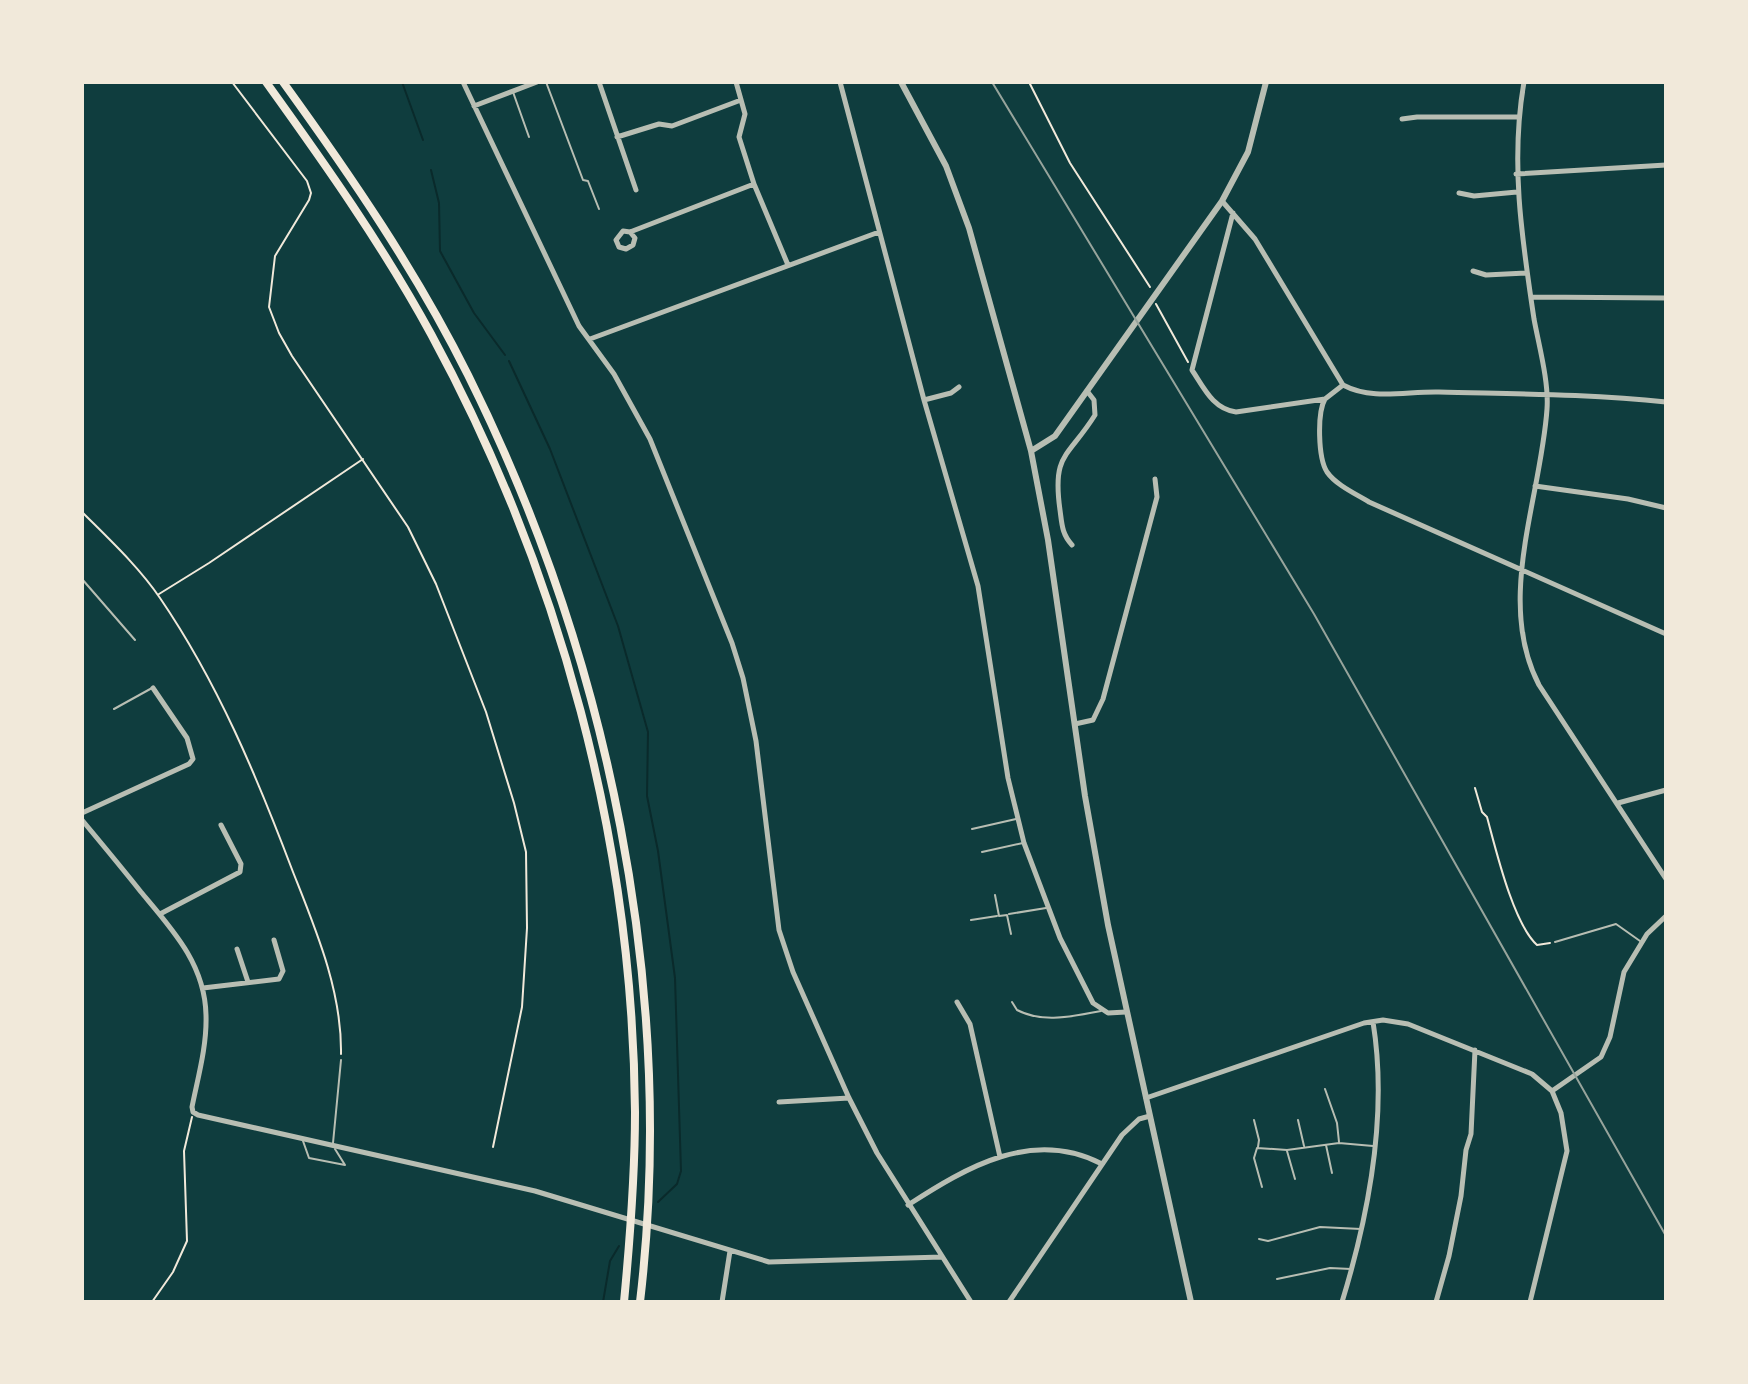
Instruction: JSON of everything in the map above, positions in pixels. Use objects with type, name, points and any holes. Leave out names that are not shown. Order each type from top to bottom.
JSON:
[{"type":"highway","points":[[266,82],[376,241],[462,393],[520,525],[568,667],[606,827],[629,997],[635,1110],[634,1175],[624,1302]]},
{"type":"highway","points":[[283,82],[383,226],[467,373],[502,446],[540,538],[579,658],[619,820],[639,960],[648,1136],[640,1302]]},
{"type":"street","points":[[463,82],[579,326],[629,398],[650,439],[732,643],[756,741],[779,930],[793,972],[849,1098],[908,1205],[971,1302]]},
{"type":"street","points":[[474,106],[537,82]]},
{"type":"street","points":[[599,82],[636,190]]},
{"type":"street","points":[[736,82],[745,114],[739,137],[754,184],[788,265]]},
{"type":"street","points":[[840,82],[924,400],[978,586],[1008,778],[1024,843],[1047,908],[1093,1003],[1103,1011],[1126,1012]]},
{"type":"street","points":[[901,82],[946,166],[969,228],[1031,451],[1048,540],[1108,925],[1191,1302]]},
{"type":"street","points":[[1031,451],[1055,436],[1222,201],[1248,152],[1266,82]]},
{"type":"street","points":[[1524,82],[1519,117],[1517,192],[1547,407],[1523,570],[1520,625],[1531,671],[1666,879]]},
{"type":"street","points":[[617,137],[648,126],[672,126],[741,100]]},
{"type":"street","points":[[1402,119],[1519,117]]},
{"type":"street","points":[[1516,174],[1666,165]]},
{"type":"street","points":[[630,232],[754,184]]},
{"type":"street","points":[[1459,193],[1474,196],[1517,192]]},
{"type":"street","points":[[1222,201],[1255,239],[1343,385],[1372,394],[1430,391],[1666,402]]},
{"type":"street","points":[[1233,212],[1192,370],[1214,403],[1225,411],[1325,399],[1343,385]]},
{"type":"street","points":[[590,339],[879,232]]},
{"type":"street","points":[[1473,271],[1486,275],[1527,273]]},
{"type":"street","points":[[1531,297],[1666,298]]},
{"type":"street","points":[[924,400],[951,393],[959,387]]},
{"type":"street","points":[[1072,545],[1063,535],[1056,482],[1063,458],[1095,415],[1094,400],[1086,391]]},
{"type":"street","points":[[1325,399],[1319,416],[1324,465],[1334,480],[1369,502],[1666,634]]},
{"type":"street","points":[[1075,724],[1093,720],[1103,699],[1157,497],[1155,479]]},
{"type":"street","points":[[1535,486],[1628,499],[1666,508]]},
{"type":"street","points":[[82,813],[189,764],[193,759],[187,738],[153,688]]},
{"type":"street","points":[[1618,803],[1666,790]]},
{"type":"street","points":[[82,820],[188,951],[203,988],[206,1037],[193,1112],[535,1191],[769,1262],[942,1257]]},
{"type":"street","points":[[160,914],[240,872],[241,864],[221,825]]},
{"type":"street","points":[[1552,1091],[1601,1057],[1610,1037],[1624,972],[1641,942],[1666,916]]},
{"type":"street","points":[[203,988],[279,979],[283,975],[274,940]]},
{"type":"street","points":[[237,949],[248,982]]},
{"type":"street","points":[[957,1002],[970,1024],[1000,1157]]},
{"type":"street","points":[[1146,1098],[1373,1022],[1408,1024],[1532,1074],[1552,1091],[1561,1113],[1567,1151],[1530,1302]]},
{"type":"street","points":[[1342,1302],[1362,1229],[1374,1146],[1377,1074],[1373,1022]]},
{"type":"street","points":[[1436,1302],[1449,1256],[1471,1134],[1475,1050]]},
{"type":"street","points":[[779,1102],[849,1098]]},
{"type":"street","points":[[1009,1302],[1122,1135],[1135,1122],[1150,1116]]},
{"type":"street","points":[[908,1205],[963,1172],[1000,1157],[1026,1151],[1055,1149],[1088,1157],[1102,1164]]},
{"type":"street","points":[[722,1302],[730,1251]]},
{"type":"lane","points":[[546,82],[583,180],[588,181],[599,209]]},
{"type":"lane","points":[[513,91],[529,137]]},
{"type":"lane","points":[[82,579],[135,640]]},
{"type":"lane","points":[[114,709],[153,688]]},
{"type":"lane","points":[[972,829],[1018,819]]},
{"type":"lane","points":[[982,852],[1024,843]]},
{"type":"lane","points":[[995,895],[999,916]]},
{"type":"lane","points":[[971,920],[1047,908]]},
{"type":"lane","points":[[1007,915],[1011,934]]},
{"type":"lane","points":[[1555,942],[1616,924],[1641,942]]},
{"type":"lane","points":[[1012,1002],[1017,1010],[1035,1017],[1053,1019],[1103,1011]]},
{"type":"lane","points":[[303,1139],[309,1158],[345,1165],[333,1146],[341,1060]]},
{"type":"lane","points":[[1325,1089],[1337,1123],[1339,1143]]},
{"type":"lane","points":[[1254,1120],[1259,1140],[1254,1158],[1262,1187]]},
{"type":"lane","points":[[1298,1120],[1304,1147]]},
{"type":"lane","points":[[1257,1148],[1287,1150],[1339,1143],[1374,1146]]},
{"type":"lane","points":[[1326,1144],[1332,1173]]},
{"type":"lane","points":[[1287,1150],[1295,1179]]},
{"type":"lane","points":[[1259,1239],[1268,1241],[1320,1227],[1362,1229]]},
{"type":"lane","points":[[1277,1279],[1330,1268],[1352,1269]]},
{"type":"path","points":[[232,82],[307,181],[311,193],[275,256],[269,287],[269,307],[273,319],[292,356],[408,527],[436,584],[486,712],[514,803],[526,852],[527,928],[522,1007],[493,1147]]},
{"type":"path","points":[[1029,82],[1070,163],[1147,281],[1157,308],[1192,370]]},
{"type":"path","points":[[158,595],[363,459]]},
{"type":"path","points":[[82,512],[158,595],[230,717],[310,916],[332,984],[341,1032],[341,1060]]},
{"type":"path","points":[[1475,788],[1512,901],[1531,940],[1544,946],[1555,942]]},
{"type":"path","points":[[152,1302],[173,1272],[187,1241],[184,1151],[193,1112]]},
{"type":"waterway","points":[[402,82],[423,140]]},
{"type":"waterway","points":[[431,170],[439,203],[440,251],[474,313],[505,355]]},
{"type":"waterway","points":[[509,361],[550,449],[618,626],[648,732],[647,796],[658,851],[675,978],[681,1171],[677,1184],[658,1202]]},
{"type":"waterway","points":[[603,1302],[610,1261],[619,1246]]},
{"type":"railway","points":[[992,82],[1314,614],[1666,1236]]}]
